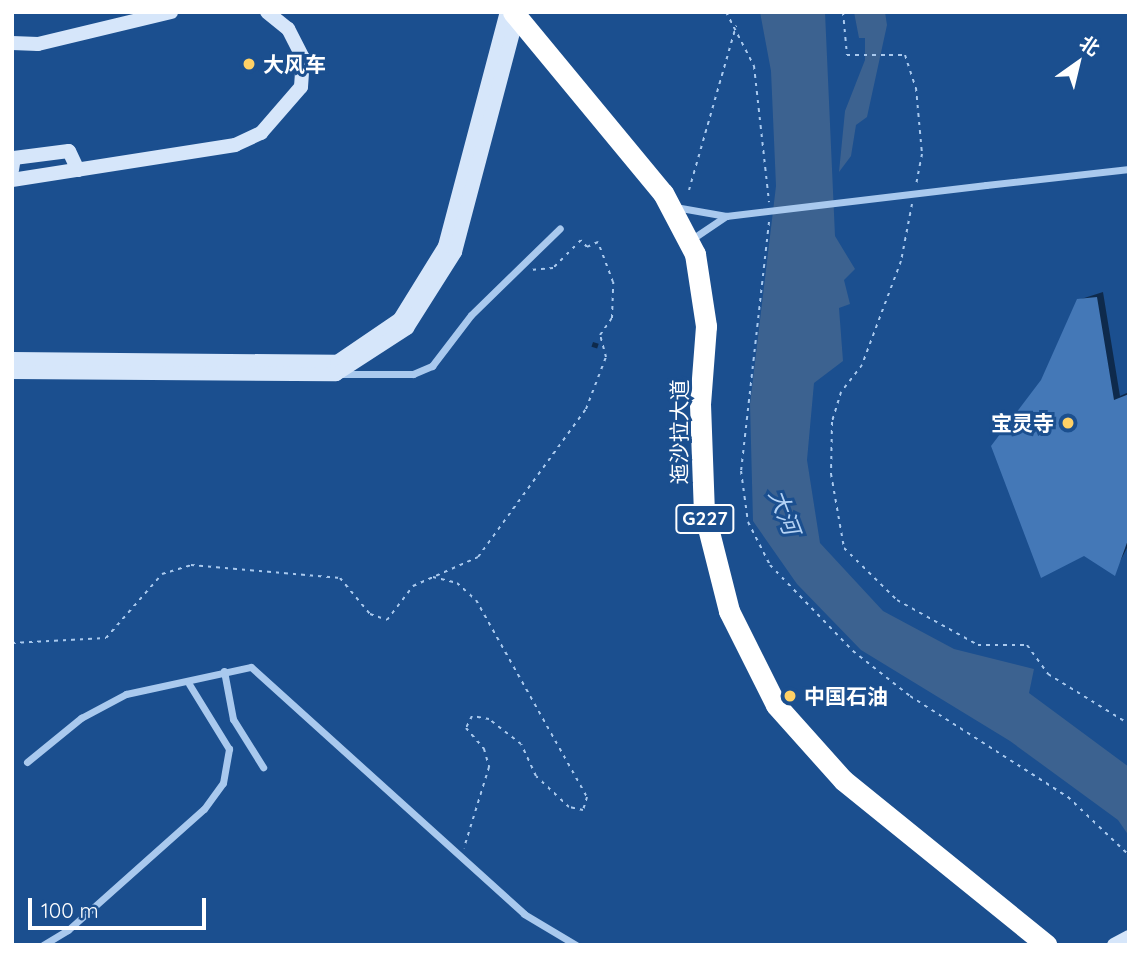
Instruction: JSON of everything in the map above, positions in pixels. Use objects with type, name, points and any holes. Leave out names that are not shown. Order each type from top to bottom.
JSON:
[{"type":"highway","name":"迤沙拉大道","points":[[512,14],[669,206],[689,242],[706,326],[700,404],[704,512],[729,611],[770,694],[843,780],[1047,945]]},
{"type":"street","points":[[12,43],[38,44],[171,12]]},
{"type":"street","points":[[12,180],[234,145],[261,133],[301,87],[303,58],[288,29],[267,12]]},
{"type":"street","points":[[12,359],[337,362],[400,319],[445,246],[512,14]]},
{"type":"street","points":[[336,374],[407,328],[455,252],[512,14]]},
{"type":"street","points":[[12,170],[14,158],[69,151],[78,170]]},
{"type":"street","points":[[669,206],[726,216],[1129,169]]},
{"type":"street","points":[[689,242],[726,216]]},
{"type":"street","points":[[12,372],[413,374],[432,366],[471,316],[527,267],[560,228]]},
{"type":"street","points":[[27,762],[103,703],[189,684],[224,671],[251,667],[268,677],[360,768],[463,852],[524,914],[576,945]]},
{"type":"street","points":[[224,671],[233,719],[262,767]]},
{"type":"street","points":[[43,945],[68,930],[194,817],[223,783],[229,749],[189,684]]},
{"type":"street","points":[[1114,945],[1129,937]]},
{"type":"path","points":[[726,12],[737,25],[754,66],[769,183],[768,237],[742,422],[748,522],[769,565],[853,651],[910,696],[1058,790],[1129,855]]},
{"type":"path","points":[[842,12],[847,55],[905,55],[916,88],[922,154],[901,261],[862,365],[841,392],[832,422],[831,474],[844,548],[897,600],[978,645],[1027,645],[1048,674],[1129,724]]},
{"type":"path","points":[[689,190],[737,25]]},
{"type":"path","points":[[12,643],[106,638],[155,581],[181,566],[332,576],[346,582],[382,621],[392,617],[413,586],[486,549],[586,410],[606,357],[600,335],[612,318],[613,282],[602,247],[581,240],[553,268],[535,272],[527,267]]},
{"type":"path","points":[[432,577],[457,583],[476,600],[587,797],[583,810],[569,807],[536,776],[521,744],[489,719],[472,716],[466,727],[484,749],[489,768],[463,852]]},
{"type":"water","name":"大河","points":[[760,12],[825,12],[835,236],[855,269],[844,280],[850,304],[839,308],[843,361],[814,383],[807,460],[820,543],[883,611],[954,649],[1034,669],[1029,693],[1129,767],[1129,836],[1118,820],[1010,741],[861,650],[797,584],[753,521],[750,404],[776,186],[771,71]]},
{"type":"water","points":[[854,12],[885,12],[887,25],[867,117],[856,125],[851,156],[839,172],[845,111],[865,60],[865,38],[859,38]]},
{"type":"building","name":"宝灵寺","points":[[1097,297],[1114,400],[1129,394],[1129,537],[1115,576],[1084,556],[1041,578],[991,446],[1041,380],[1077,299]]},
{"type":"place","name":"大风车","points":[[249,64]]},
{"type":"place","name":"宝灵寺","points":[[1068,423]]},
{"type":"place","name":"中国石油","points":[[790,696]]}]
